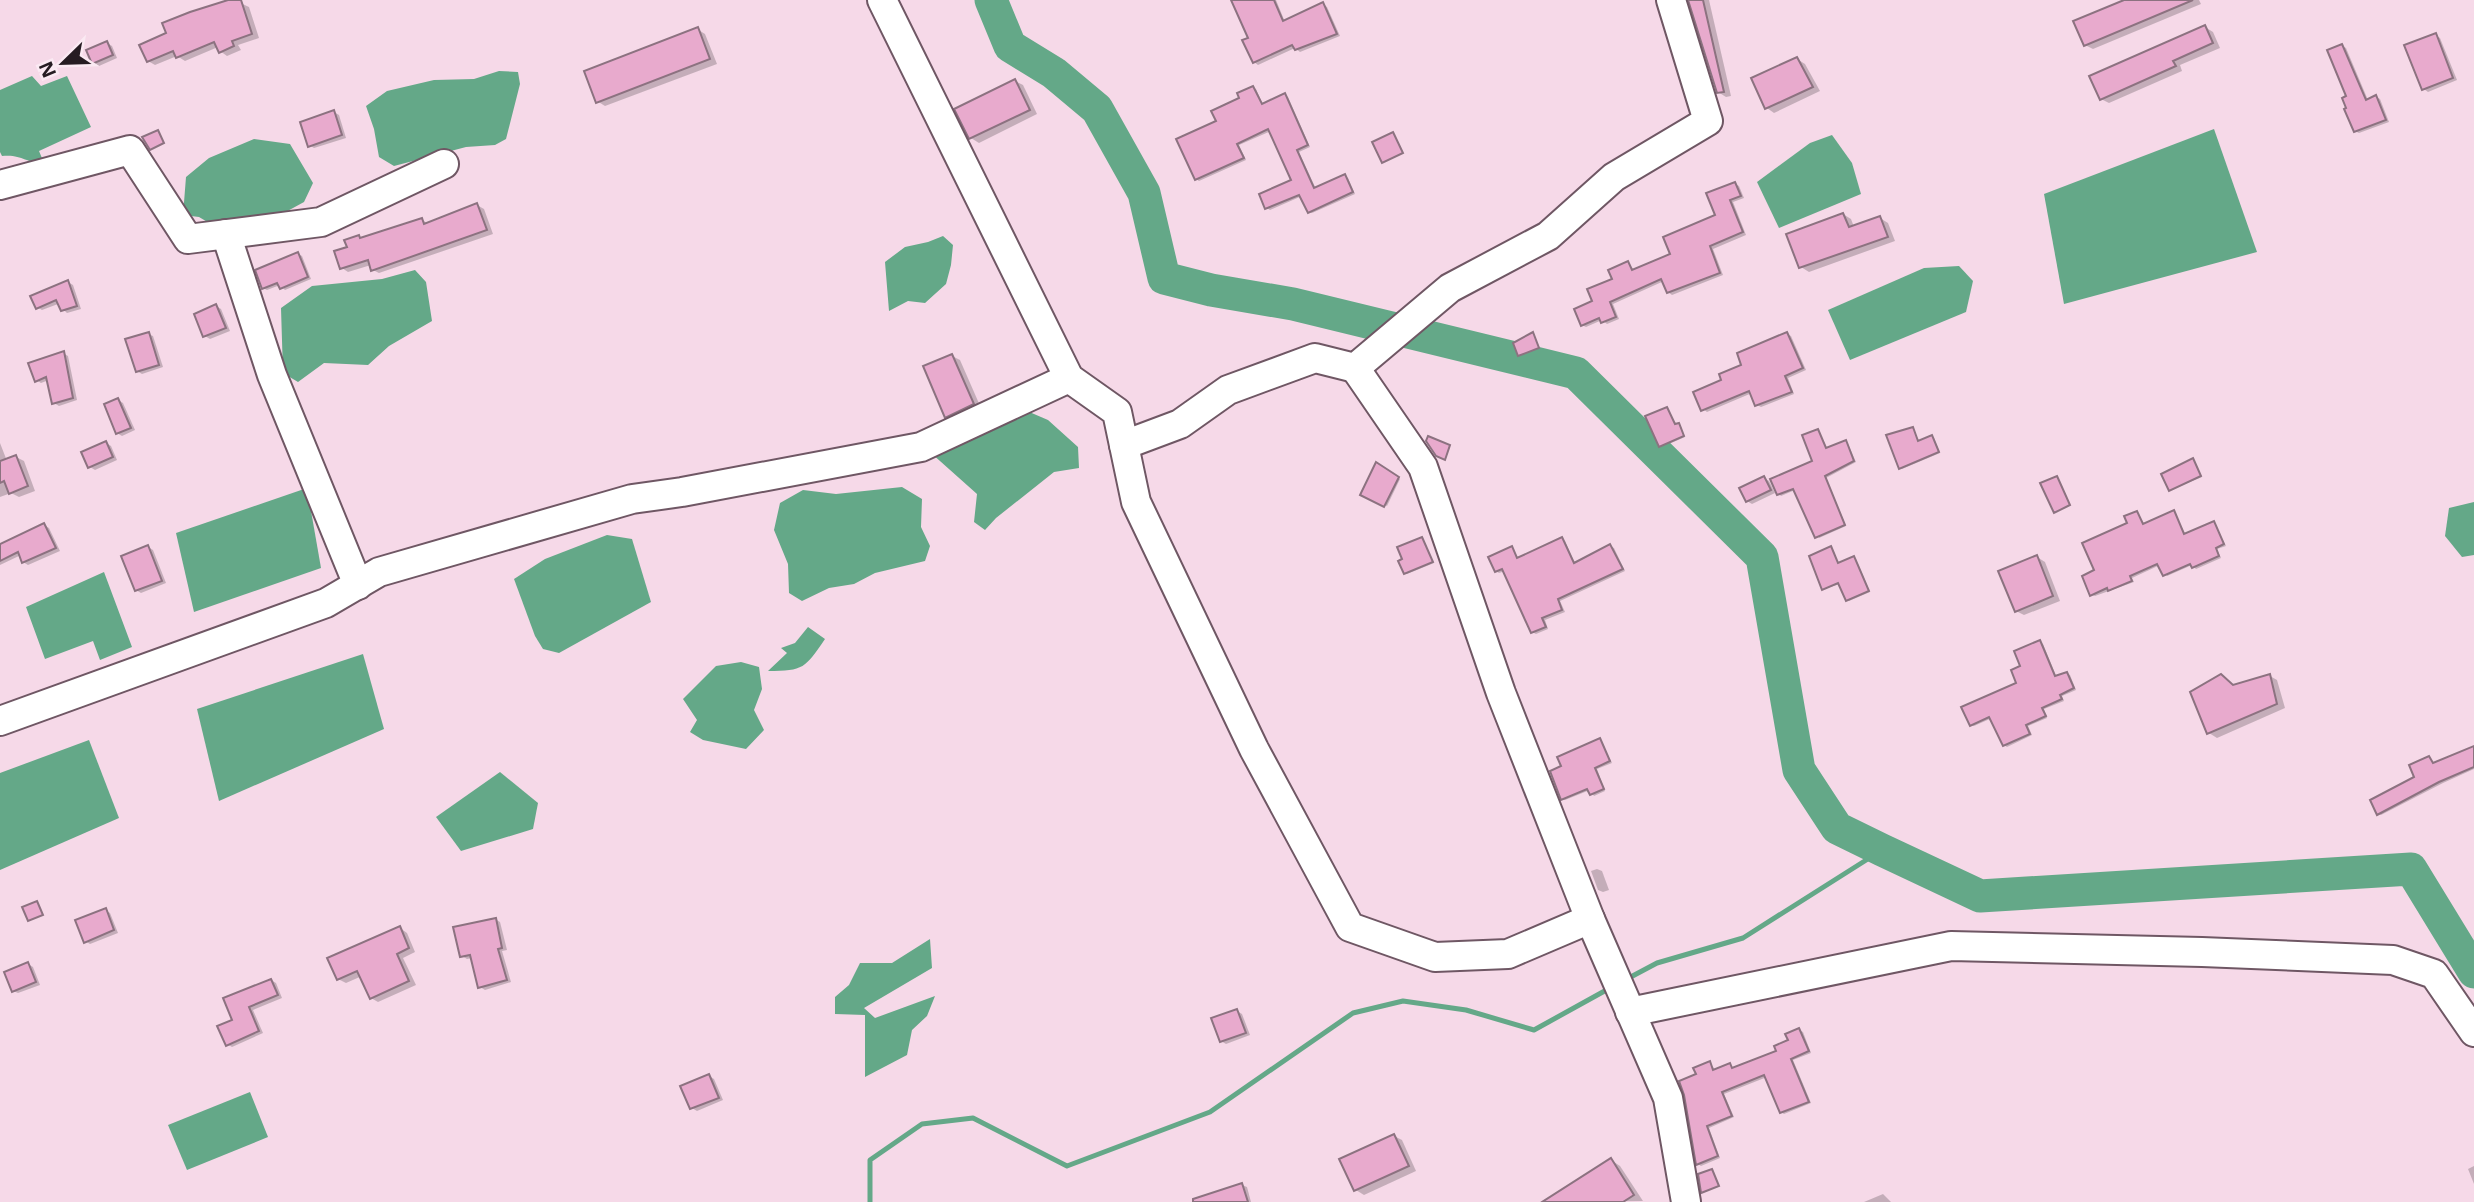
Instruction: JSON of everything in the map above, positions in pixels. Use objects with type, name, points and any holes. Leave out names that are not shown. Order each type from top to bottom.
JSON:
[{"type":"street","points":[[882,0],[1069,378],[1117,412],[1141,515],[1254,749],[1350,927],[1435,957],[1508,954],[1590,919]]},
{"type":"street","points":[[1355,368],[1450,288],[1548,236],[1614,177],[1708,121],[1671,0]]},
{"type":"street","points":[[0,185],[130,150],[188,239],[321,222],[444,164]]},
{"type":"street","points":[[226,234],[272,375],[358,584]]},
{"type":"street","points":[[1124,445],[1180,424],[1228,390],[1315,358],[1355,368],[1423,467],[1501,693],[1590,919],[1668,1097],[1686,1202]]},
{"type":"street","points":[[0,722],[326,603],[379,572],[632,499],[708,488],[921,447],[1069,378]]},
{"type":"street","points":[[1630,1012],[1951,946],[2393,960],[2434,974],[2474,1032]]},
{"type":"shaded area","points":[[499,71],[518,72],[520,84],[506,139],[495,145],[466,147],[394,166],[379,157],[366,106],[387,91],[434,80],[474,79]]},
{"type":"shaded area","points":[[32,76],[41,86],[67,76],[91,127],[39,151],[44,163],[2,156],[0,152],[0,90]]},
{"type":"shaded area","points":[[2214,129],[2257,252],[2064,304],[2044,194]]},
{"type":"shaded area","points":[[1832,135],[1852,163],[1861,194],[1779,228],[1757,182],[1810,143]]},
{"type":"shaded area","points":[[254,139],[290,144],[313,183],[304,202],[282,214],[216,227],[199,217],[183,215],[186,177],[209,158]]},
{"type":"shaded area","points":[[943,236],[953,245],[946,284],[925,303],[908,301],[889,311],[885,262],[905,247]]},
{"type":"shaded area","points":[[1959,266],[1973,281],[1966,312],[1850,360],[1828,310],[1924,268]]},
{"type":"shaded area","points":[[415,270],[426,282],[432,321],[389,346],[368,365],[324,363],[298,382],[283,373],[281,308],[312,286],[382,279]]},
{"type":"shaded area","points":[[1027,411],[1048,420],[1078,447],[1079,468],[1054,472],[996,518],[985,530],[974,522],[977,494],[931,453],[958,437],[1004,424]]},
{"type":"shaded area","points":[[902,487],[922,499],[921,527],[930,546],[925,561],[875,573],[854,584],[829,588],[802,601],[789,593],[788,564],[774,530],[780,503],[803,490],[836,494]]},
{"type":"shaded area","points":[[307,488],[321,568],[194,612],[176,533]]},
{"type":"shaded area","points":[[2474,502],[2474,555],[2462,557],[2445,536],[2449,508]]},
{"type":"shaded area","points":[[607,535],[632,539],[651,602],[559,653],[543,649],[535,636],[514,579],[545,559]]},
{"type":"shaded area","points":[[104,572],[132,647],[100,660],[93,641],[45,659],[26,607]]},
{"type":"shaded area","points":[[808,627],[825,639],[808,662],[797,669],[768,671],[787,653],[781,648],[795,643]]},
{"type":"shaded area","points":[[363,654],[384,729],[219,801],[197,709]]},
{"type":"shaded area","points":[[741,662],[759,667],[762,689],[754,710],[764,730],[746,749],[703,740],[690,732],[697,720],[683,699],[716,666]]},
{"type":"shaded area","points":[[89,740],[119,818],[0,870],[0,773]]},
{"type":"shaded area","points":[[500,772],[538,803],[533,829],[461,851],[436,817]]},
{"type":"shaded area","points":[[930,939],[932,968],[864,1008],[875,1018],[935,996],[927,1016],[912,1030],[907,1055],[865,1077],[865,1015],[835,1014],[835,997],[849,985],[860,963],[892,963]]},
{"type":"shaded area","points":[[250,1092],[268,1137],[187,1170],[168,1125]]},
{"type":"building","points":[[228,0],[241,0],[252,34],[232,41],[234,46],[219,53],[214,42],[176,58],[173,51],[147,62],[139,45],[166,33],[162,23]]},
{"type":"building","points":[[1231,0],[1274,0],[1283,21],[1323,2],[1337,34],[1295,50],[1292,45],[1253,63],[1242,40],[1248,38]]},
{"type":"building","points":[[1688,0],[1703,0],[1724,92],[1717,93]]},
{"type":"building","points":[[2124,0],[2193,0],[2084,46],[2073,21]]},
{"type":"building","points":[[2205,25],[2213,43],[2173,61],[2176,66],[2100,100],[2089,76]]},
{"type":"building","points":[[698,27],[710,59],[596,103],[584,71]]},
{"type":"building","points":[[2436,33],[2453,78],[2422,90],[2404,45]]},
{"type":"building","points":[[107,41],[113,55],[92,64],[86,50]]},
{"type":"building","points":[[2342,44],[2366,100],[2376,95],[2386,120],[2354,132],[2344,109],[2346,108],[2342,98],[2346,96],[2327,50]]},
{"type":"building","points":[[1797,57],[1813,87],[1765,109],[1751,78]]},
{"type":"building","points":[[1015,79],[1030,110],[969,139],[954,109]]},
{"type":"building","points":[[1253,86],[1262,104],[1285,93],[1308,145],[1297,150],[1314,188],[1345,174],[1353,192],[1308,213],[1299,195],[1265,209],[1259,194],[1291,180],[1268,129],[1237,144],[1244,158],[1195,180],[1176,139],[1216,121],[1211,111],[1239,98],[1237,93]]},
{"type":"building","points":[[334,110],[342,135],[308,147],[300,122]]},
{"type":"building","points":[[158,130],[164,143],[150,150],[142,137]]},
{"type":"building","points":[[1393,132],[1403,153],[1382,163],[1372,142]]},
{"type":"building","points":[[1735,182],[1741,196],[1730,200],[1743,232],[1710,246],[1720,273],[1667,293],[1661,279],[1610,302],[1616,317],[1601,323],[1599,318],[1581,326],[1574,309],[1592,301],[1587,289],[1612,279],[1608,270],[1628,261],[1632,270],[1670,254],[1663,237],[1715,215],[1706,193]]},
{"type":"building","points":[[477,203],[487,230],[371,271],[368,260],[340,269],[334,251],[347,247],[344,240],[359,235],[360,238],[422,218],[424,224]]},
{"type":"building","points":[[1843,213],[1849,227],[1880,216],[1888,237],[1799,268],[1786,234]]},
{"type":"building","points":[[298,252],[308,277],[280,289],[277,283],[262,289],[255,270]]},
{"type":"building","points":[[68,280],[77,306],[61,311],[56,300],[36,309],[30,296]]},
{"type":"building","points":[[216,304],[226,328],[203,337],[194,314]]},
{"type":"building","points":[[149,332],[159,365],[136,372],[125,339]]},
{"type":"building","points":[[1533,332],[1539,348],[1518,356],[1513,343]]},
{"type":"building","points":[[1787,332],[1803,368],[1785,376],[1792,392],[1755,406],[1749,391],[1701,411],[1693,392],[1721,380],[1719,374],[1741,365],[1737,353]]},
{"type":"building","points":[[64,351],[73,398],[52,404],[46,377],[35,382],[28,363]]},
{"type":"building","points":[[952,354],[974,404],[945,418],[923,366]]},
{"type":"building","points":[[118,398],[131,428],[116,434],[104,404]]},
{"type":"building","points":[[1667,407],[1675,424],[1679,423],[1684,436],[1659,447],[1645,416]]},
{"type":"building","points":[[1913,427],[1918,441],[1932,435],[1939,452],[1899,469],[1886,435]]},
{"type":"building","points":[[1818,429],[1826,448],[1846,440],[1854,461],[1825,476],[1845,525],[1815,538],[1793,489],[1777,495],[1770,479],[1812,461],[1802,435]]},
{"type":"building","points":[[1428,436],[1450,445],[1445,460],[1436,456],[1426,441]]},
{"type":"building","points":[[106,441],[113,457],[88,468],[81,452]]},
{"type":"building","points":[[16,455],[28,486],[9,494],[4,481],[0,483],[0,461]]},
{"type":"building","points":[[2193,458],[2201,476],[2169,491],[2161,474]]},
{"type":"building","points":[[1376,462],[1399,477],[1384,507],[1360,495]]},
{"type":"building","points":[[1764,476],[1771,490],[1746,502],[1739,488]]},
{"type":"building","points":[[2057,476],[2070,505],[2054,513],[2040,483]]},
{"type":"building","points":[[2174,510],[2184,534],[2214,521],[2224,544],[2216,548],[2219,556],[2192,568],[2190,564],[2163,576],[2157,564],[2130,576],[2132,581],[2090,596],[2082,576],[2094,570],[2082,543],[2127,523],[2124,516],[2137,511],[2143,524]]},
{"type":"building","points":[[44,523],[56,548],[22,563],[18,552],[0,561],[0,544]]},
{"type":"building","points":[[1422,537],[1433,562],[1404,574],[1398,561],[1402,559],[1397,547]]},
{"type":"building","points":[[1562,537],[1574,563],[1610,544],[1623,569],[1558,599],[1562,610],[1542,618],[1546,627],[1531,633],[1502,569],[1495,572],[1488,557],[1512,546],[1517,558]]},
{"type":"building","points":[[148,545],[162,581],[135,591],[121,556]]},
{"type":"building","points":[[1831,546],[1838,563],[1854,556],[1869,591],[1846,601],[1838,583],[1822,590],[1809,556]]},
{"type":"building","points":[[2037,555],[2053,596],[2015,612],[1998,571]]},
{"type":"building","points":[[2040,640],[2055,676],[2067,672],[2074,688],[2060,695],[2062,699],[2042,708],[2046,716],[2026,725],[2030,734],[2003,746],[1989,717],[1970,726],[1961,707],[2016,683],[2011,670],[2020,666],[2014,651]]},
{"type":"building","points":[[2221,674],[2233,685],[2270,674],[2277,704],[2207,734],[2190,692]]},
{"type":"building","points":[[1600,738],[1610,761],[1595,768],[1604,789],[1590,795],[1587,789],[1561,800],[1550,771],[1561,766],[1557,757]]},
{"type":"building","points":[[2474,746],[2474,767],[2377,815],[2370,800],[2414,777],[2409,765],[2429,756],[2433,763]]},
{"type":"building","points":[[37,901],[43,915],[28,921],[22,907]]},
{"type":"building","points":[[106,908],[114,930],[84,943],[75,920]]},
{"type":"building","points":[[496,918],[502,948],[498,949],[507,980],[478,988],[470,955],[460,957],[453,927]]},
{"type":"building","points":[[400,926],[409,948],[397,954],[409,981],[370,999],[357,971],[337,980],[327,958]]},
{"type":"building","points":[[28,962],[36,982],[12,992],[4,972]]},
{"type":"building","points":[[271,979],[278,995],[249,1007],[259,1031],[226,1046],[217,1026],[232,1020],[223,998]]},
{"type":"building","points":[[1237,1009],[1246,1033],[1220,1042],[1211,1018]]},
{"type":"building","points":[[1799,1028],[1809,1051],[1791,1059],[1809,1102],[1780,1113],[1764,1075],[1722,1092],[1732,1116],[1707,1126],[1718,1156],[1696,1165],[1684,1095],[1679,1081],[1696,1074],[1693,1068],[1710,1061],[1713,1070],[1730,1063],[1732,1068],[1776,1051],[1774,1046],[1788,1040],[1785,1034]]},
{"type":"building","points":[[709,1074],[719,1098],[690,1109],[680,1086]]},
{"type":"building","points":[[1394,1134],[1409,1166],[1354,1191],[1339,1159]]},
{"type":"building","points":[[1611,1158],[1634,1195],[1623,1202],[1542,1202]]},
{"type":"building","points":[[1712,1169],[1719,1186],[1701,1193],[1698,1174]]},
{"type":"building","points":[[1242,1183],[1248,1202],[1193,1202],[1193,1199]]},
{"type":"waterway","points":[[991,0],[1010,46],[1054,73],[1097,109],[1144,193],[1164,278],[1211,290],[1293,304],[1576,373],[1762,557],[1799,770],[1837,828],[1980,896],[2411,869],[2474,972]]},
{"type":"waterway","points":[[1625,980],[1657,963],[1743,938],[1882,850]]},
{"type":"waterway","points":[[870,1202],[870,1160],[922,1124],[973,1118],[1067,1166],[1210,1112],[1353,1013],[1403,1001],[1466,1010],[1534,1030],[1610,988]]}]
